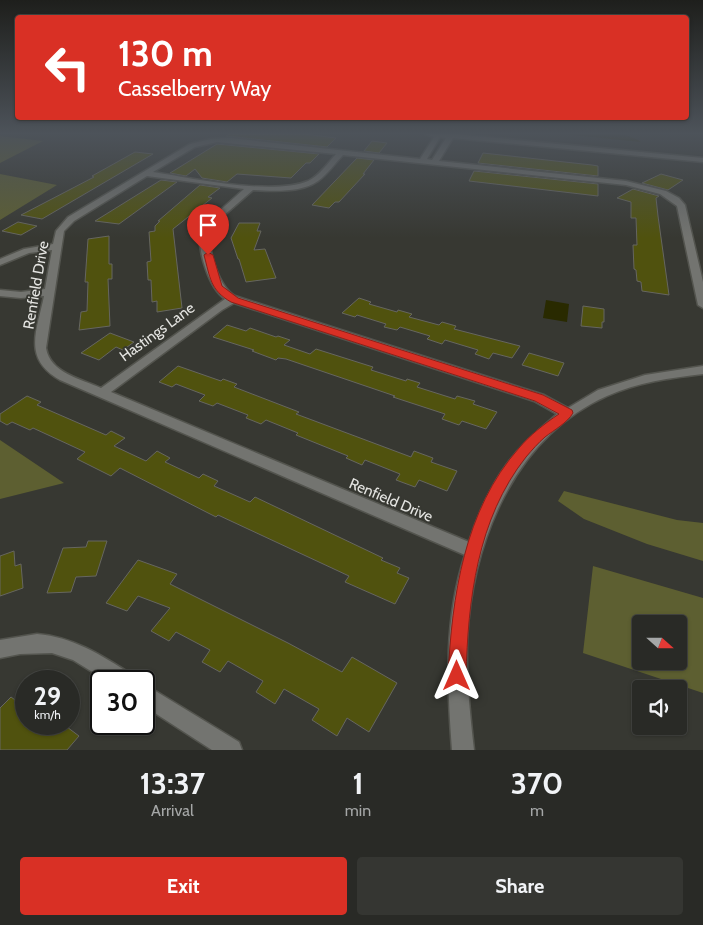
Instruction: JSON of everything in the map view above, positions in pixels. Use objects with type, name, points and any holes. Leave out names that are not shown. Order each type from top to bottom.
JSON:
[{"type":"street","name":"Renfield Drive","points":[[153,169],[68,221],[61,229],[40,348],[43,360],[56,372],[102,393],[473,551]]},
{"type":"street","points":[[146,173],[280,189],[306,184],[316,178],[325,169]]},
{"type":"street","name":"Renfield Drive","points":[[498,169],[626,183],[648,187],[667,194],[678,201],[683,209],[703,305]]},
{"type":"street","points":[[252,187],[210,225],[204,235],[217,285],[222,292],[233,299],[539,398],[567,413]]},
{"type":"street","points":[[0,262],[27,251],[58,246]]},
{"type":"street","points":[[0,293],[21,296],[50,292]]},
{"type":"street","name":"Hastings Lane","points":[[102,393],[233,299]]},
{"type":"street","points":[[463,750],[458,706],[457,652],[463,595],[473,551],[487,509],[510,469],[538,436],[567,413],[595,397],[619,386],[666,375],[703,370]]},
{"type":"street","points":[[0,649],[37,643],[62,646],[76,651],[106,670]]},
{"type":"street","points":[[155,701],[231,750]]},
{"type":"green space","points":[[0,174],[57,185],[0,220]]},
{"type":"green space","points":[[0,440],[64,483],[0,499]]},
{"type":"green space","points":[[564,491],[677,520],[703,523],[703,561],[647,544],[584,519],[558,501]]},
{"type":"green space","points":[[593,566],[703,598],[703,693],[687,688],[687,680],[664,680],[634,670],[688,670],[688,615],[632,615],[632,669],[583,653]]},
{"type":"shaded area","points":[[546,300],[569,304],[567,322],[543,318]]},
{"type":"building","points":[[105,169],[127,169],[42,219],[21,215],[94,177],[92,176]]},
{"type":"building","points":[[176,169],[195,169],[186,176],[170,173]]},
{"type":"building","points":[[195,169],[300,169],[291,178],[237,174],[227,182],[202,178]]},
{"type":"building","points":[[346,169],[367,169],[363,174],[365,174],[339,202],[335,202],[329,208],[312,205]]},
{"type":"building","points":[[533,169],[598,169],[598,176]]},
{"type":"building","points":[[474,171],[598,184],[598,196],[469,181]]},
{"type":"building","points":[[661,174],[683,180],[668,190],[642,183]]},
{"type":"building","points":[[161,180],[177,182],[119,224],[95,221]]},
{"type":"building","points":[[200,185],[220,188],[208,197],[212,198],[173,229],[182,308],[157,312],[157,301],[152,302],[151,280],[148,280],[147,262],[151,261],[149,232],[155,231],[155,226],[160,221],[158,221]]},
{"type":"building","points":[[633,189],[659,196],[656,198],[669,295],[642,291],[641,282],[637,281],[636,270],[634,269],[633,245],[637,245],[636,218],[631,218],[631,202],[617,198]]},
{"type":"building","points":[[18,222],[37,226],[21,235],[2,231]]},
{"type":"building","points":[[239,223],[260,223],[257,231],[261,231],[254,250],[265,249],[276,278],[246,282],[231,238]]},
{"type":"building","points":[[109,236],[109,264],[112,264],[112,279],[108,279],[110,326],[79,330],[81,312],[87,311],[88,282],[85,282],[88,239]]},
{"type":"building","points":[[359,298],[371,302],[369,304],[412,314],[409,317],[439,325],[442,322],[456,326],[454,329],[520,346],[512,358],[493,353],[489,359],[475,354],[478,350],[445,340],[442,344],[427,339],[430,336],[400,327],[397,330],[384,327],[386,324],[357,315],[355,317],[342,313]]},
{"type":"building","points":[[583,306],[604,309],[602,328],[581,326]]},
{"type":"building","points":[[227,325],[246,331],[250,328],[276,337],[278,336],[290,340],[284,345],[310,354],[316,349],[373,367],[371,370],[406,381],[407,379],[420,383],[417,387],[455,399],[457,396],[475,401],[473,404],[497,412],[486,429],[462,421],[459,425],[442,419],[445,414],[393,397],[395,396],[286,359],[278,358],[276,360],[252,351],[254,350],[213,337]]},
{"type":"building","points":[[110,333],[134,342],[123,350],[116,347],[99,360],[81,353]]},
{"type":"building","points":[[529,353],[564,363],[558,376],[522,365]]},
{"type":"building","points":[[178,366],[221,381],[223,379],[237,384],[234,387],[299,412],[296,414],[411,457],[414,451],[433,458],[431,462],[457,471],[447,491],[419,480],[415,487],[396,480],[400,474],[365,460],[362,465],[346,458],[348,456],[296,435],[298,433],[266,420],[261,424],[246,418],[248,415],[217,403],[213,406],[199,401],[205,395],[176,384],[172,387],[159,382]]},
{"type":"building","points":[[27,396],[41,402],[37,405],[106,435],[111,431],[125,438],[114,446],[146,461],[157,451],[170,458],[165,462],[199,478],[203,474],[218,481],[214,486],[250,502],[255,497],[383,558],[381,560],[400,568],[397,573],[409,578],[395,604],[345,582],[349,576],[218,515],[216,517],[120,468],[111,476],[77,459],[85,452],[33,428],[30,430],[12,422],[7,425],[0,421],[0,414]]},
{"type":"building","points":[[88,541],[107,541],[96,576],[76,577],[71,592],[47,593],[63,548],[86,547]]},
{"type":"building","points":[[14,551],[15,566],[21,564],[23,588],[0,596],[0,556]]},
{"type":"building","points":[[138,560],[177,574],[170,584],[342,672],[352,657],[397,683],[369,732],[347,718],[337,736],[312,720],[319,709],[284,689],[275,704],[256,692],[263,681],[228,661],[220,672],[202,662],[210,650],[176,632],[169,641],[151,631],[170,608],[138,596],[127,611],[106,603]]},
{"type":"building","points":[[11,697],[15,700],[15,735],[79,736],[67,750],[0,750],[0,708]]},
{"type":"route","points":[[208,255],[218,287],[224,294],[234,300],[539,398],[567,413],[538,436],[523,452],[510,469],[487,509],[469,565],[463,595],[459,626],[457,676]]}]
